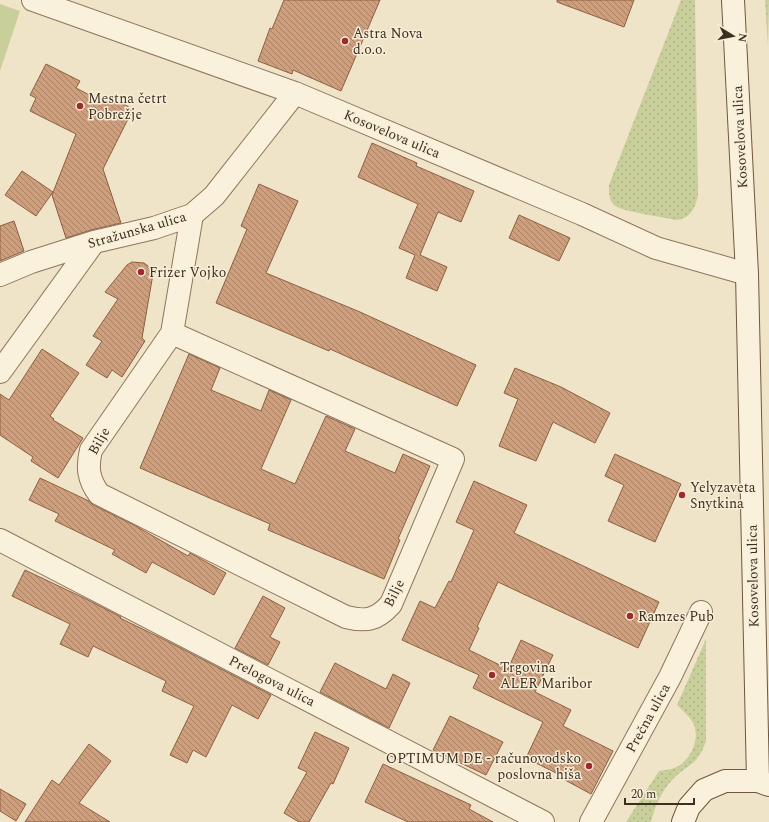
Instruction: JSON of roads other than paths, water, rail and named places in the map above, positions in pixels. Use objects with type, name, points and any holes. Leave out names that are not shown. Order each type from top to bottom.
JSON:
[{"type":"street","name":"Kosovelova ulica","points":[[33,0],[295,93],[575,211],[656,248],[747,274]]},
{"type":"street","name":"Kosovelova ulica","points":[[733,0],[747,274],[763,783]]},
{"type":"street","name":"Stražunska ulica","points":[[0,275],[32,262],[94,242],[154,228],[192,215],[214,196],[295,93]]},
{"type":"street","name":"Bilje","points":[[172,333],[453,459],[391,604],[383,613],[373,618],[357,620],[346,617],[99,494],[92,485],[88,468],[91,450],[172,333],[192,215]]},
{"type":"street","points":[[0,372],[94,242]]},
{"type":"street","name":"Prelogova ulica","points":[[0,540],[543,822]]},
{"type":"street","name":"Prečna ulica","points":[[591,822],[670,677],[701,612]]},
{"type":"street","points":[[683,822],[688,807],[704,790],[725,781],[763,783]]},
{"type":"place","name":"Astra Nova d.o.o.","points":[[345,41]]},
{"type":"place","name":"Mestna četrt Pobrežje","points":[[80,106]]},
{"type":"place","name":"Frizer Vojko","points":[[141,272]]},
{"type":"place","name":"Yelyzaveta Snytkina","points":[[682,495]]},
{"type":"place","name":"Ramzes Pub","points":[[630,616]]},
{"type":"place","name":"Trgovina ALER Maribor","points":[[492,675]]},
{"type":"place","name":"OPTIMUM DE - računovodsko poslovna hiša","points":[[589,766]]}]
